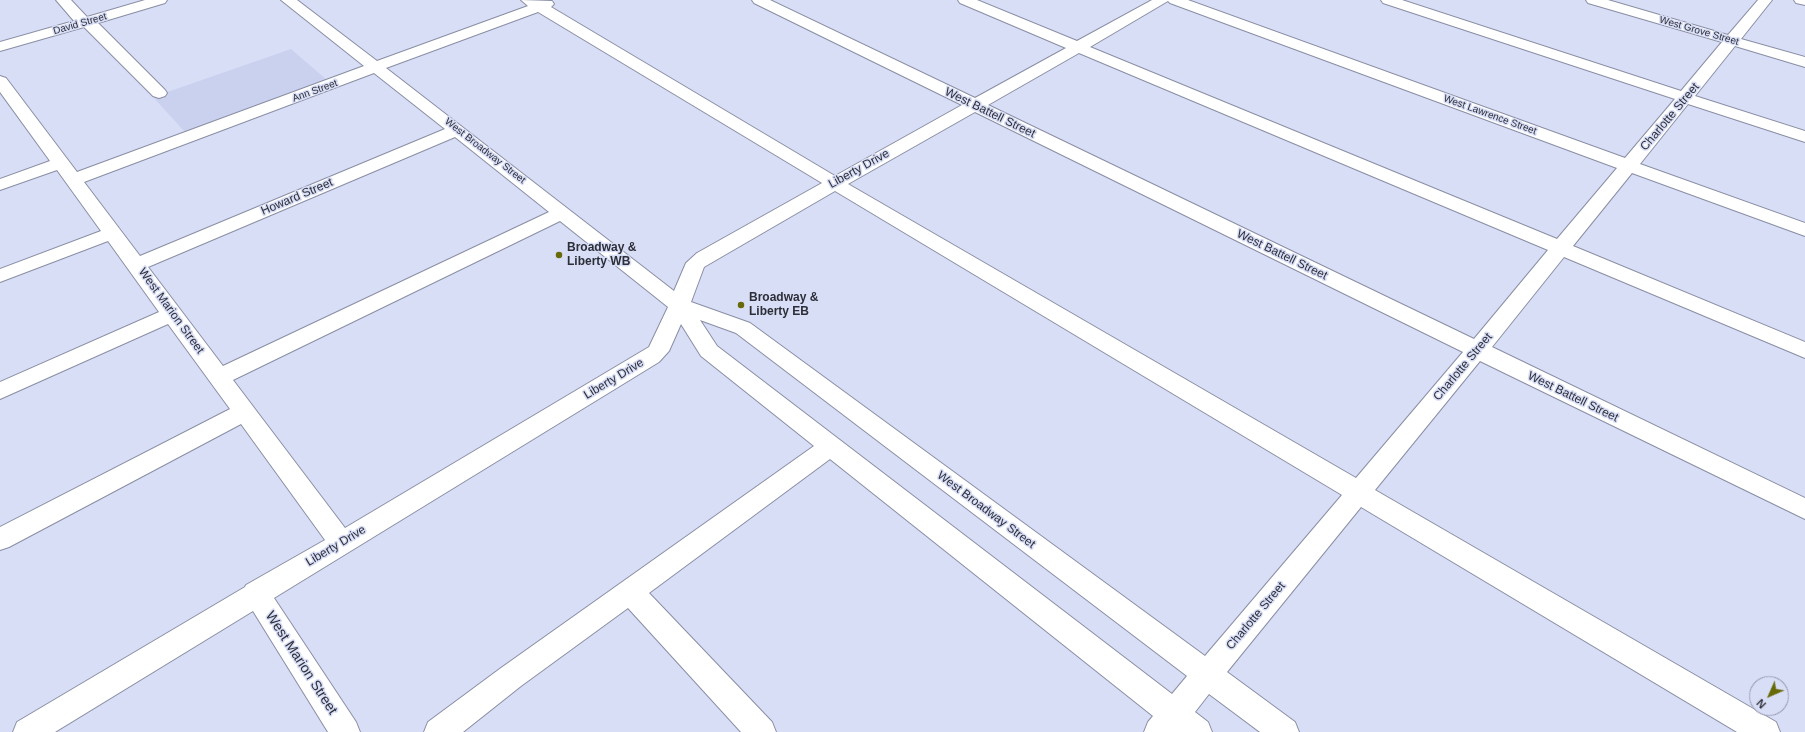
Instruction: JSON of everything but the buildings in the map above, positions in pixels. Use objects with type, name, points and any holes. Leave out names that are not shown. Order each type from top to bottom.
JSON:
[{"type":"street","points":[[63,0],[79,18],[93,26],[159,93]]},
{"type":"street","name":"David Street","points":[[0,47],[160,0]]},
{"type":"street","name":"West Broadway Street","points":[[288,0],[457,130],[679,305],[743,328],[1284,732]]},
{"type":"street","name":"West Battell Street","points":[[759,0],[1805,509]]},
{"type":"street","points":[[965,0],[1805,350]]},
{"type":"street","name":"Liberty Drive","points":[[28,732],[341,542],[652,357],[658,351],[679,305],[691,272],[696,263],[704,257],[1162,0]]},
{"type":"street","name":"West Lawrence Street","points":[[1175,0],[1805,230]]},
{"type":"street","points":[[1388,0],[1805,137]]},
{"type":"street","name":"West Grove Street","points":[[1593,0],[1805,62]]},
{"type":"street","name":"Charlotte Street","points":[[1166,723],[1686,98],[1765,0]]},
{"type":"street","points":[[1801,0],[1805,1]]},
{"type":"street","points":[[541,2],[834,183],[1766,732]]},
{"type":"street","name":"Ann Street","points":[[72,180],[344,80],[541,2]]},
{"type":"street","name":"West Marion Street","points":[[0,81],[341,542]]},
{"type":"street","name":"Howard Street","points":[[136,265],[457,130]]},
{"type":"street","points":[[0,185],[60,164]]},
{"type":"street","points":[[219,377],[562,213]]},
{"type":"street","points":[[0,276],[113,233]]},
{"type":"street","name":"West Broadway Street","points":[[679,305],[709,351],[831,446],[1166,723],[1197,732]]},
{"type":"street","points":[[0,391],[173,314]]},
{"type":"street","points":[[0,538],[245,412]]},
{"type":"street","points":[[439,732],[512,677],[831,446]]},
{"type":"street","points":[[630,591],[761,732]]},
{"type":"street","name":"West Marion Street","points":[[256,594],[345,732]]},
{"type":"shaded area","points":[[291,49],[327,80],[185,132],[153,97]]},
{"type":"place","name":"Broadway & Liberty WB","points":[[559,255]]},
{"type":"place","name":"Broadway & Liberty EB","points":[[741,305]]}]
